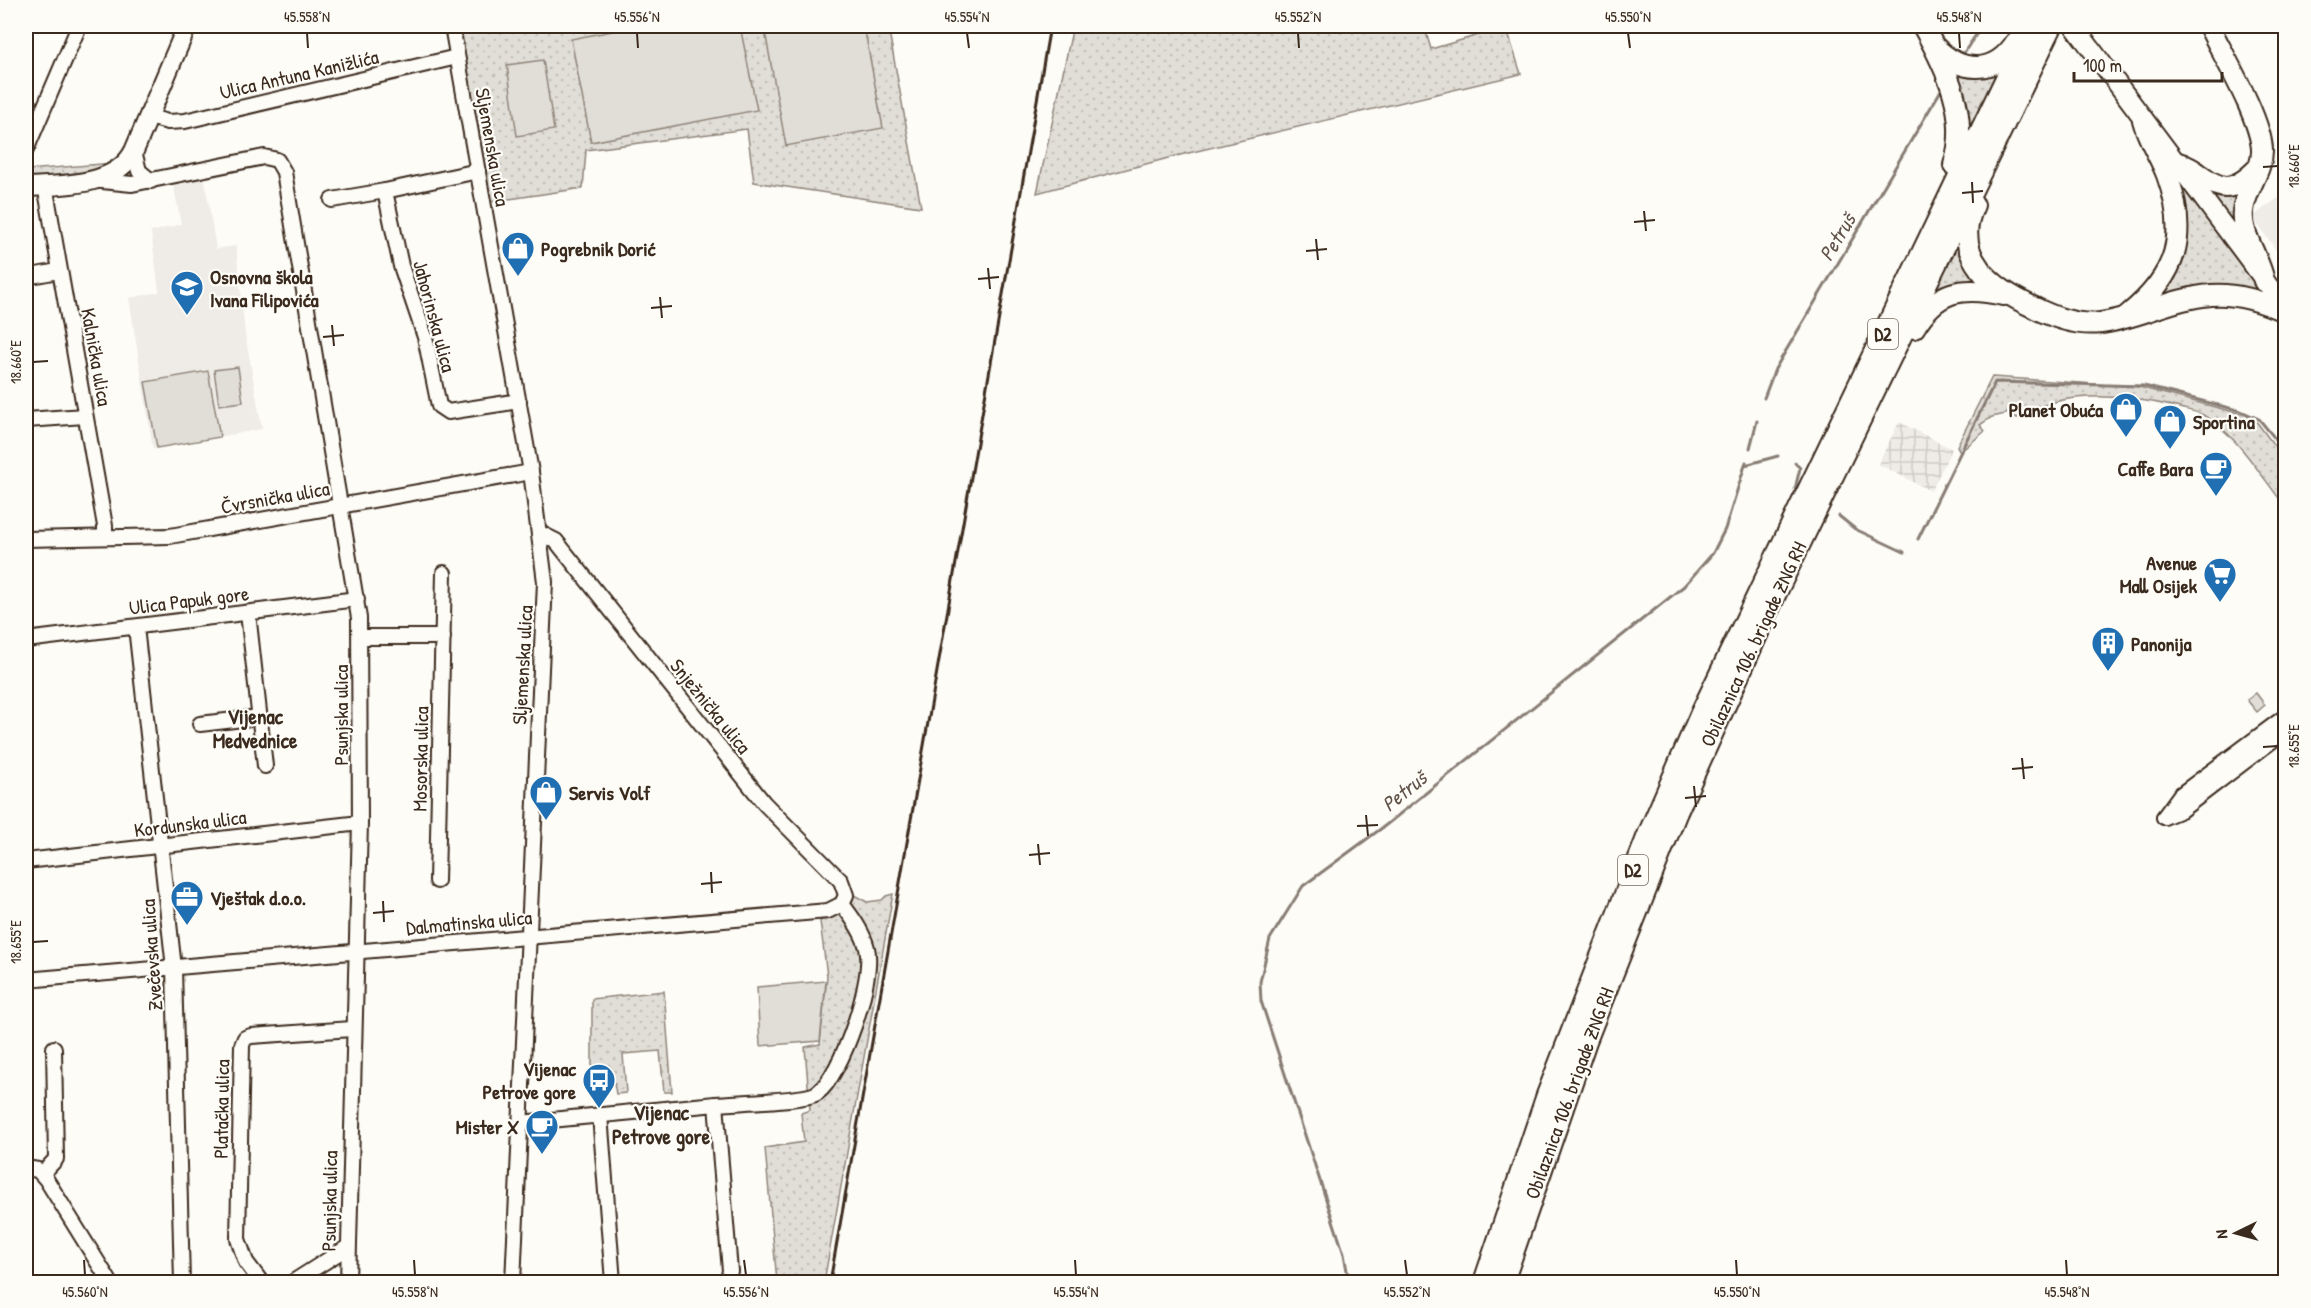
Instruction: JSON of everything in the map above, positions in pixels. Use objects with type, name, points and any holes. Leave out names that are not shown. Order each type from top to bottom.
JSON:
[{"type":"highway","points":[[1923,26],[1953,92],[1960,122],[1959,148],[1948,195]]},
{"type":"highway","points":[[1934,46],[1952,62],[1961,66],[1979,67],[2006,55],[2030,26]]},
{"type":"highway","name":"Obilaznica 106. brigade ZNG RH","points":[[1484,1282],[1547,1095],[1633,868],[1701,712],[2030,26]]},
{"type":"highway","name":"Obilaznica 106. brigade ZNG RH","points":[[1503,1282],[1560,1112],[1659,855],[1742,665],[2052,26]]},
{"type":"highway","points":[[2209,26],[2255,122],[2262,150],[2260,166],[2246,196],[2242,218],[2244,229],[2259,259],[2264,280]]},
{"type":"highway","points":[[2127,315],[2145,301],[2164,278],[2170,266],[2176,242],[2172,192],[2143,120]]},
{"type":"highway","points":[[2175,162],[2187,166],[2207,182],[2222,186],[2243,182],[2260,166]]},
{"type":"highway","points":[[1983,166],[1977,197],[1967,225],[1969,248],[1984,275],[2009,296]]},
{"type":"highway","points":[[1886,366],[1901,351],[1922,317],[1939,300],[1952,293],[1977,289],[2009,296],[2068,321],[2101,323],[2211,295],[2254,300],[2286,310]]},
{"type":"main road","points":[[26,186],[104,178],[119,171],[134,152],[187,26]]},
{"type":"main road","points":[[2073,26],[2286,310]]},
{"type":"street","points":[[26,150],[79,26]]},
{"type":"street","name":"Sljemenska ulica","points":[[452,26],[531,472],[540,533],[544,602],[513,1282]]},
{"type":"street","name":"Ulica Antuna Kanižlića","points":[[149,117],[168,122],[184,121],[458,57]]},
{"type":"street","points":[[134,152],[138,171],[151,181]]},
{"type":"street","name":"Psunjska ulica","points":[[151,181],[264,157],[274,158],[280,162],[284,172],[357,599],[360,638],[360,823],[352,1029],[348,1282]]},
{"type":"street","points":[[332,200],[477,171]]},
{"type":"street","points":[[90,180],[126,185],[151,181]]},
{"type":"street","name":"Kalnička ulica","points":[[45,185],[58,272],[105,536]]},
{"type":"street","name":"Jahorinska ulica","points":[[385,190],[401,266],[425,337],[439,406],[448,412],[519,401]]},
{"type":"street","points":[[26,277],[58,272]]},
{"type":"street","points":[[26,420],[85,416]]},
{"type":"street","name":"Čvrsnička ulica","points":[[26,539],[94,539],[105,536],[129,539],[170,536],[531,472]]},
{"type":"street","name":"Snježnička ulica","points":[[540,533],[556,541],[764,803],[841,881],[846,895],[842,904]]},
{"type":"street","name":"Mosorska ulica","points":[[437,881],[444,573]]},
{"type":"street","name":"Ulica Papuk gore","points":[[26,640],[357,599]]},
{"type":"street","points":[[248,613],[265,766]]},
{"type":"street","name":"Zvečevska ulica","points":[[136,627],[174,968],[182,1282]]},
{"type":"street","points":[[360,638],[443,637]]},
{"type":"street","points":[[2286,716],[2180,795],[2164,817],[2181,810],[2286,730]]},
{"type":"street","points":[[200,724],[260,717]]},
{"type":"street","name":"Kordunska ulica","points":[[26,861],[360,823]]},
{"type":"street","points":[[520,1122],[812,1096],[825,1083],[854,1031],[868,963],[868,950],[863,935],[842,904]]},
{"type":"street","name":"Dalmatinska ulica","points":[[26,980],[821,912],[835,909],[842,904]]},
{"type":"street","name":"Platačka ulica","points":[[261,1282],[246,1262],[238,1239],[242,1045],[245,1038],[251,1036],[352,1029]]},
{"type":"street","points":[[42,1174],[56,1159],[54,1048]]},
{"type":"street","points":[[716,1104],[730,1271],[726,1282]]},
{"type":"street","points":[[600,1115],[613,1282]]},
{"type":"street","points":[[26,1168],[32,1168],[42,1174],[110,1282]]},
{"type":"street","points":[[293,1282],[348,1247]]},
{"type":"shaded area","points":[[460,26],[888,26],[921,207],[754,182],[747,129],[586,150],[583,188],[489,202]]},
{"type":"shaded area","points":[[638,26],[740,26],[757,110],[591,142],[571,39]]},
{"type":"shaded area","points":[[764,26],[864,26],[883,128],[786,146]]},
{"type":"shaded area","points":[[1073,26],[1424,26],[1431,49],[1506,27],[1521,74],[1176,156],[1037,193]]},
{"type":"shaded area","points":[[543,60],[554,130],[517,136],[507,65]]},
{"type":"shaded area","points":[[2005,62],[1964,153],[1950,68]]},
{"type":"shaded area","points":[[114,163],[115,165],[88,173],[40,179],[34,178],[26,170]]},
{"type":"shaded area","points":[[2177,172],[2266,294],[2146,309],[2161,292]]},
{"type":"shaded area","name":"Osnovna škola Ivana Filipovića","points":[[204,175],[216,249],[236,246],[245,333],[262,429],[153,449],[129,298],[159,292],[151,232],[181,224],[173,182]]},
{"type":"shaded area","points":[[2201,189],[2235,193],[2241,201],[2240,238]]},
{"type":"shaded area","points":[[2285,193],[2285,262],[2252,217]]},
{"type":"shaded area","points":[[1961,223],[1989,287],[1923,309]]},
{"type":"shaded area","points":[[238,367],[243,402],[219,405],[214,370]]},
{"type":"shaded area","points":[[208,371],[220,437],[157,448],[145,382]]},
{"type":"shaded area","points":[[1992,377],[2139,387],[2253,417],[2285,460],[2285,506],[2238,444],[2215,423],[2197,412],[2137,399],[2074,398],[2035,408],[2017,418],[2010,413],[1992,417],[1980,425],[1985,431],[1960,452],[1957,446]]},
{"type":"shaded area","points":[[1899,422],[1952,449],[1931,491],[1878,464]]},
{"type":"shaded area","points":[[2256,693],[2265,705],[2257,712],[2247,700]]},
{"type":"shaded area","points":[[852,894],[867,902],[882,900],[893,894],[824,1282],[777,1282],[765,1148],[804,1142],[801,1113],[810,1110],[805,1047],[820,1044],[827,976],[820,921],[850,909]]},
{"type":"shaded area","points":[[826,981],[820,1041],[760,1046],[757,987]]},
{"type":"shaded area","points":[[664,991],[672,1092],[664,1092],[660,1051],[623,1054],[626,1093],[616,1094],[614,1083],[592,1086],[592,999]]},
{"type":"waterway","name":"Petruš","points":[[1963,54],[1982,26]]},
{"type":"waterway","name":"Petruš","points":[[1764,398],[1775,369],[1940,92]]},
{"type":"waterway","points":[[1918,539],[1995,382],[2144,386],[2241,411],[2259,419],[2286,452]]},
{"type":"waterway","name":"Petruš","points":[[1750,448],[1757,421]]},
{"type":"waterway","points":[[1745,465],[1778,456]]},
{"type":"waterway","name":"Petruš","points":[[1349,1282],[1344,1254],[1261,1001],[1260,982],[1270,939],[1303,886],[1386,825],[1684,586],[1713,553],[1725,529],[1746,462]]},
{"type":"waterway","points":[[1795,463],[1800,468],[1795,489],[1799,492]]},
{"type":"waterway","points":[[1839,516],[1855,529],[1904,552]]},
{"type":"railway","points":[[830,1282],[1050,26]]},
{"type":"place","name":"Pogrebnik Dorić","points":[[518,277]]},
{"type":"place","name":"Osnovna škola Ivana Filipovića","points":[[187,316]]},
{"type":"place","name":"Planet Obuća","points":[[2126,438]]},
{"type":"place","name":"Sportina","points":[[2170,450]]},
{"type":"place","name":"Caffe Bara","points":[[2216,497]]},
{"type":"place","name":"Avenue Mall Osijek","points":[[2220,603]]},
{"type":"place","name":"Panonija","points":[[2108,672]]},
{"type":"place","name":"Servis Volf","points":[[546,821]]},
{"type":"place","name":"Vještak d.o.o.","points":[[187,926]]},
{"type":"place","name":"Vijenac Petrove gore","points":[[599,1109]]},
{"type":"place","name":"Mister X","points":[[542,1155]]},
{"type":"district","name":"Vijenac Medvednice","points":[[255,728]]},
{"type":"district","name":"Vijenac Petrove gore","points":[[661,1124]]}]
